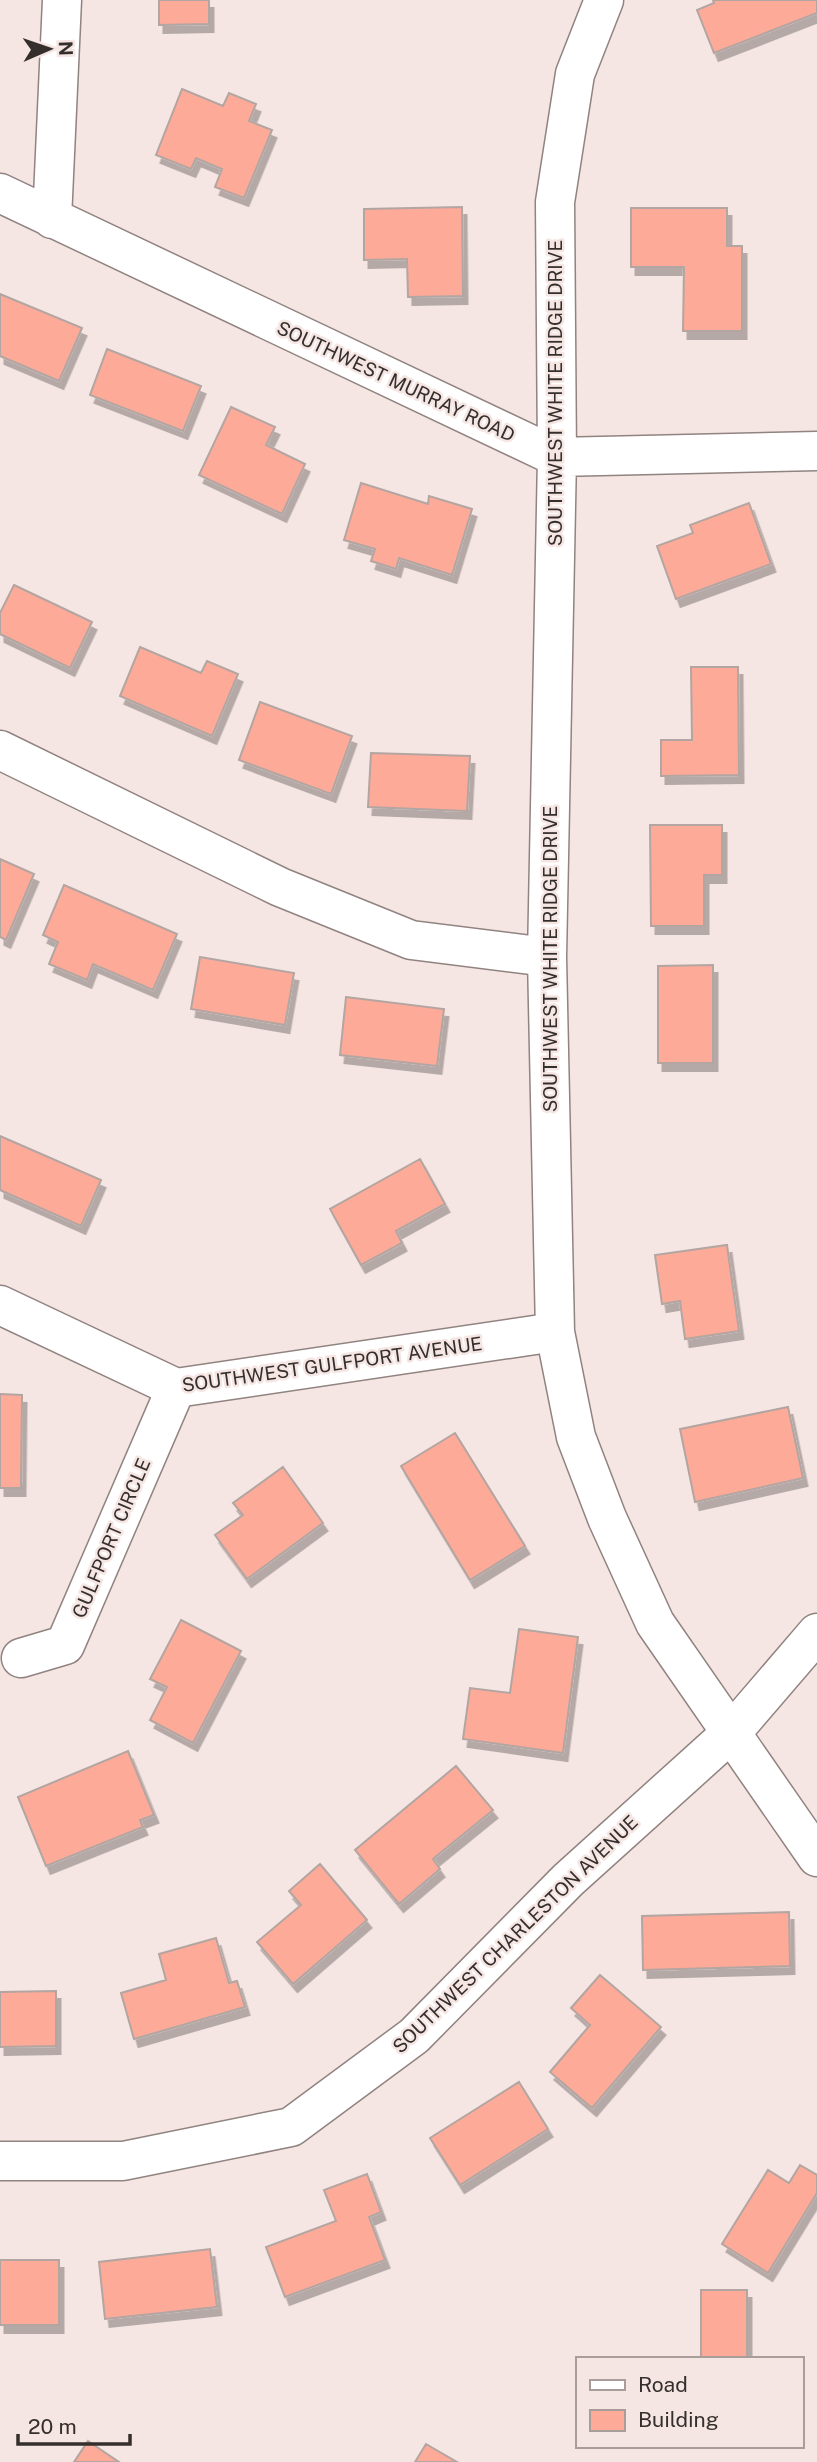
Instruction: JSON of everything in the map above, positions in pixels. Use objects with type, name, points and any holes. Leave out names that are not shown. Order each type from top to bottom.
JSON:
[{"type":"street","points":[[52,219],[62,0]]},
{"type":"street","name":"SOUTHWEST WHITE RIDGE DRIVE","points":[[604,0],[575,74],[555,202],[557,457],[547,957],[555,1332],[576,1437],[607,1518],[655,1623],[817,1857]]},
{"type":"street","name":"SOUTHWEST MURRAY ROAD","points":[[0,193],[557,457],[817,451]]},
{"type":"street","points":[[0,750],[280,887],[411,940],[547,957]]},
{"type":"street","name":"SOUTHWEST GULFPORT AVENUE","points":[[0,1305],[176,1388],[555,1332]]},
{"type":"street","name":"GULFPORT CIRCLE","points":[[21,1658],[65,1645],[176,1388]]},
{"type":"street","name":"SOUTHWEST CHARLESTON AVENUE","points":[[0,2161],[123,2161],[291,2127],[414,2036],[568,1880],[732,1732],[817,1633]]},
{"type":"building","points":[[159,0],[209,0],[209,24],[159,25]]},
{"type":"building","points":[[713,0],[817,0],[817,13],[714,53],[697,10],[714,3]]},
{"type":"building","points":[[182,89],[223,106],[229,93],[256,104],[249,121],[272,130],[244,198],[215,187],[222,169],[196,158],[191,169],[156,155]]},
{"type":"building","points":[[462,207],[463,296],[408,297],[407,259],[364,260],[364,209]]},
{"type":"building","points":[[631,208],[727,208],[727,246],[742,246],[742,331],[683,331],[684,267],[631,267]]},
{"type":"building","points":[[0,294],[82,328],[59,381],[0,356]]},
{"type":"building","points":[[107,349],[201,386],[183,431],[90,395]]},
{"type":"building","points":[[231,407],[275,427],[266,445],[305,464],[282,514],[199,475]]},
{"type":"building","points":[[361,483],[428,504],[429,496],[472,509],[452,575],[399,558],[396,569],[371,561],[375,549],[344,540]]},
{"type":"building","points":[[749,503],[771,564],[676,599],[657,546],[693,533],[690,525]]},
{"type":"building","points":[[14,585],[92,622],[70,668],[0,634],[0,613]]},
{"type":"building","points":[[140,647],[201,673],[207,661],[238,674],[212,736],[120,696]]},
{"type":"building","points":[[691,667],[738,667],[739,775],[661,776],[661,740],[692,740]]},
{"type":"building","points":[[260,702],[352,736],[331,794],[239,760]]},
{"type":"building","points":[[371,753],[470,756],[467,811],[368,807]]},
{"type":"building","points":[[650,825],[722,825],[722,875],[704,875],[704,926],[651,926]]},
{"type":"building","points":[[0,859],[34,874],[6,940],[0,937]]},
{"type":"building","points":[[64,885],[177,934],[153,990],[93,964],[87,980],[49,964],[58,942],[43,935]]},
{"type":"building","points":[[200,957],[294,973],[285,1025],[191,1009]]},
{"type":"building","points":[[713,965],[713,1063],[658,1063],[658,966]]},
{"type":"building","points":[[346,997],[444,1009],[437,1066],[340,1055]]},
{"type":"building","points":[[0,1136],[101,1180],[81,1226],[0,1190]]},
{"type":"building","points":[[420,1159],[445,1204],[396,1231],[402,1243],[361,1265],[330,1209]]},
{"type":"building","points":[[727,1245],[739,1331],[685,1339],[680,1301],[662,1304],[655,1255]]},
{"type":"building","points":[[0,1394],[22,1395],[21,1488],[0,1488]]},
{"type":"building","points":[[788,1407],[803,1478],[695,1502],[680,1429]]},
{"type":"building","points":[[455,1433],[525,1546],[470,1580],[401,1466]]},
{"type":"building","points":[[283,1467],[323,1523],[247,1579],[215,1535],[243,1515],[233,1503]]},
{"type":"building","points":[[181,1620],[241,1651],[193,1743],[150,1720],[167,1687],[150,1679]]},
{"type":"building","points":[[519,1629],[578,1637],[563,1753],[463,1739],[470,1688],[510,1693]]},
{"type":"building","points":[[128,1751],[154,1815],[140,1820],[143,1827],[46,1866],[18,1797]]},
{"type":"building","points":[[456,1766],[493,1810],[433,1859],[440,1869],[399,1904],[355,1850]]},
{"type":"building","points":[[320,1864],[367,1920],[293,1984],[257,1942],[301,1905],[289,1891]]},
{"type":"building","points":[[789,1912],[790,1966],[643,1970],[642,1916]]},
{"type":"building","points":[[216,1938],[229,1983],[237,1981],[245,2007],[134,2039],[121,1993],[166,1980],[159,1954]]},
{"type":"building","points":[[600,1975],[661,2027],[592,2108],[550,2072],[590,2025],[571,2008]]},
{"type":"building","points":[[56,1991],[56,2046],[0,2047],[0,1992]]},
{"type":"building","points":[[519,2082],[548,2129],[460,2185],[430,2138]]},
{"type":"building","points":[[800,2165],[817,2175],[817,2193],[768,2273],[722,2244],[768,2170],[789,2183]]},
{"type":"building","points":[[367,2174],[381,2212],[369,2217],[385,2260],[285,2297],[266,2247],[336,2221],[324,2190]]},
{"type":"building","points":[[210,2249],[217,2307],[105,2319],[99,2262]]},
{"type":"building","points":[[0,2260],[59,2260],[59,2325],[0,2325]]},
{"type":"building","points":[[701,2290],[747,2290],[747,2357],[701,2357]]},
{"type":"building","points":[[88,2441],[119,2462],[74,2462]]},
{"type":"building","points":[[426,2444],[457,2462],[415,2462]]}]
